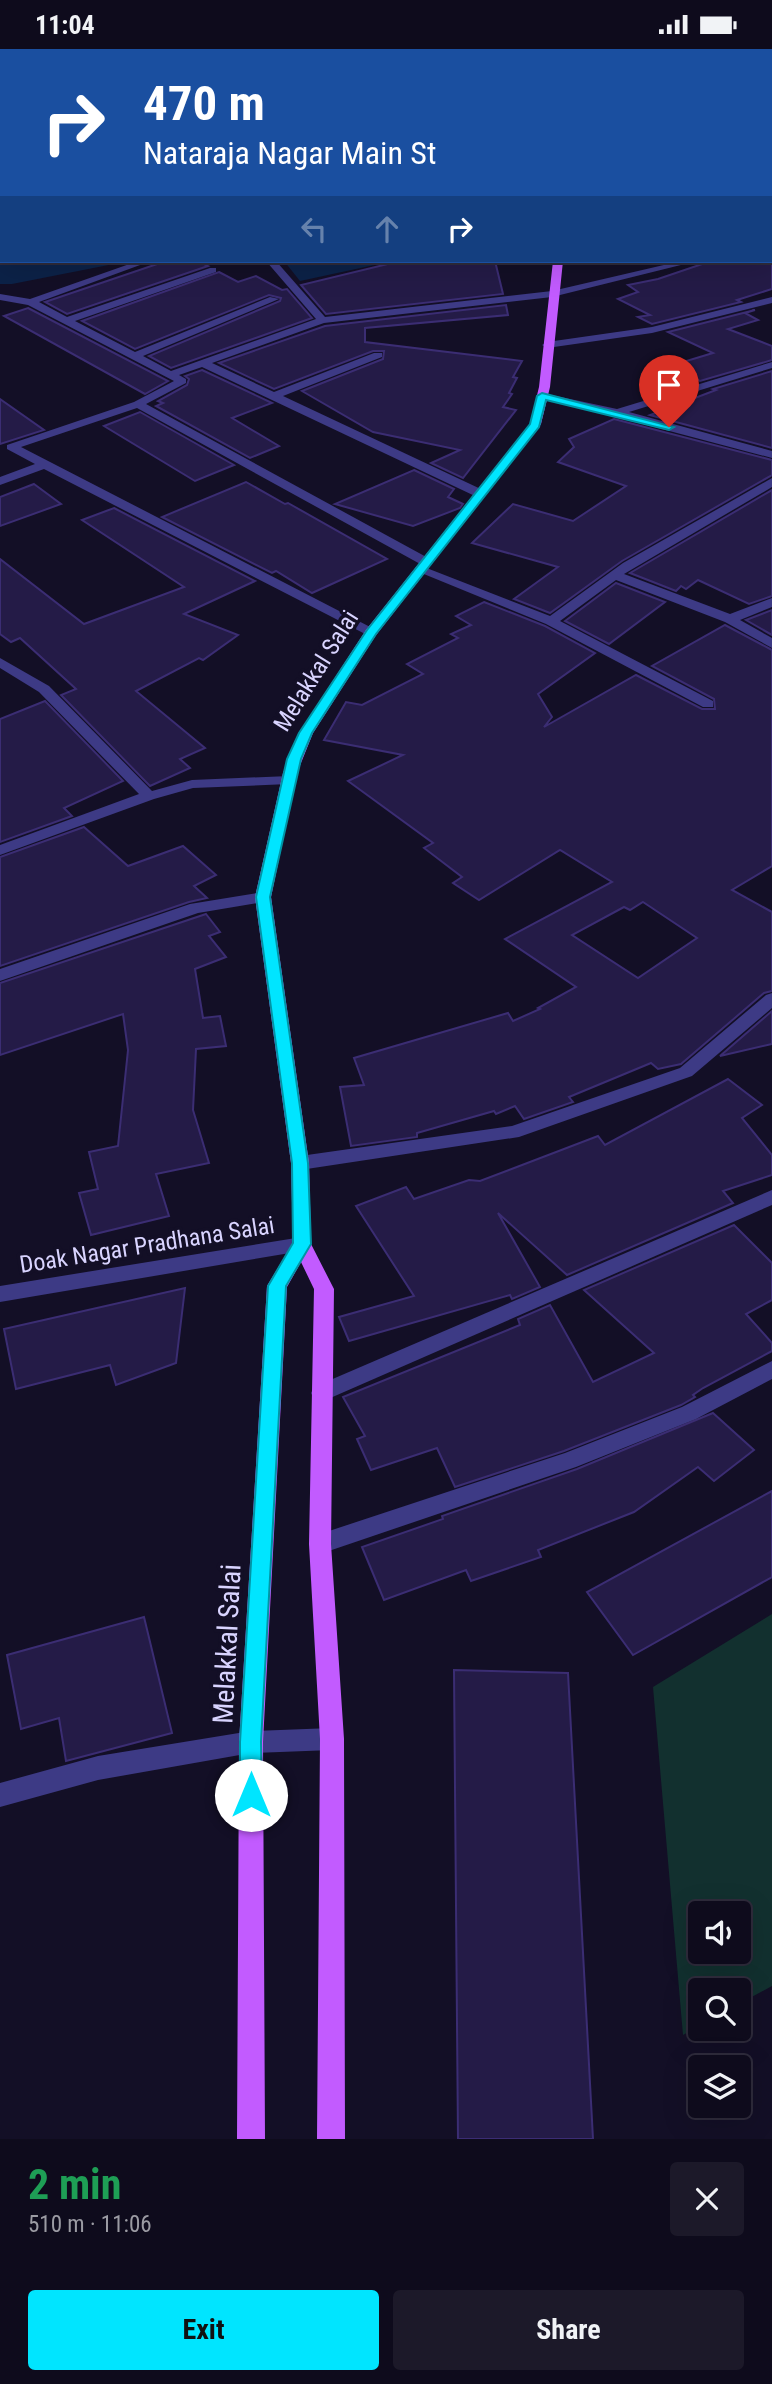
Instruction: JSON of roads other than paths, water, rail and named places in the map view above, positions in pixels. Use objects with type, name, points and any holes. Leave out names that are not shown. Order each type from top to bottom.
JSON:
[{"type":"main road","name":"Melakkal Salai","points":[[331,2139],[332,1739],[320,1544],[324,1289],[302,1244],[300,1163],[263,897],[289,780],[306,733],[371,632],[535,424],[542,396],[558,263]]},
{"type":"main road","name":"Melakkal Salai","points":[[251,2139],[251,1742],[277,1286],[302,1244]]},
{"type":"street","points":[[31,302],[140,263]]},
{"type":"street","points":[[273,263],[322,320]]},
{"type":"street","points":[[172,375],[201,362],[322,320],[552,294],[684,263]]},
{"type":"street","points":[[66,320],[213,269]]},
{"type":"street","points":[[135,356],[274,299]]},
{"type":"street","points":[[3,300],[31,302],[182,381],[138,404],[11,447]]},
{"type":"street","points":[[548,345],[652,330],[772,300]]},
{"type":"street","points":[[274,396],[378,355]]},
{"type":"street","points":[[201,362],[481,494]]},
{"type":"street","points":[[617,412],[772,365]]},
{"type":"street","points":[[542,396],[617,412],[772,455]]},
{"type":"street","points":[[138,404],[423,566],[551,621],[708,704]]},
{"type":"street","points":[[0,439],[371,632]]},
{"type":"street","points":[[0,481],[46,464]]},
{"type":"street","points":[[551,621],[615,575],[772,482]]},
{"type":"street","points":[[615,575],[730,619],[772,644]]},
{"type":"street","points":[[730,619],[772,601]]},
{"type":"street","points":[[0,661],[44,689],[149,796]]},
{"type":"street","points":[[0,850],[149,796],[192,784],[289,780]]},
{"type":"street","points":[[0,975],[196,908],[263,897]]},
{"type":"street","points":[[300,1163],[513,1132],[673,1077],[686,1072],[772,999]]},
{"type":"street","points":[[321,1393],[772,1197]]},
{"type":"street","name":"Doak Nagar Pradhana Salai","points":[[0,1294],[302,1244]]},
{"type":"street","points":[[320,1544],[569,1461],[690,1413],[772,1369]]},
{"type":"street","points":[[0,1795],[98,1768],[251,1742],[332,1739]]},
{"type":"water","points":[[0,263],[119,263],[12,284],[0,284]]},
{"type":"water","points":[[286,263],[384,263],[300,281]]}]
